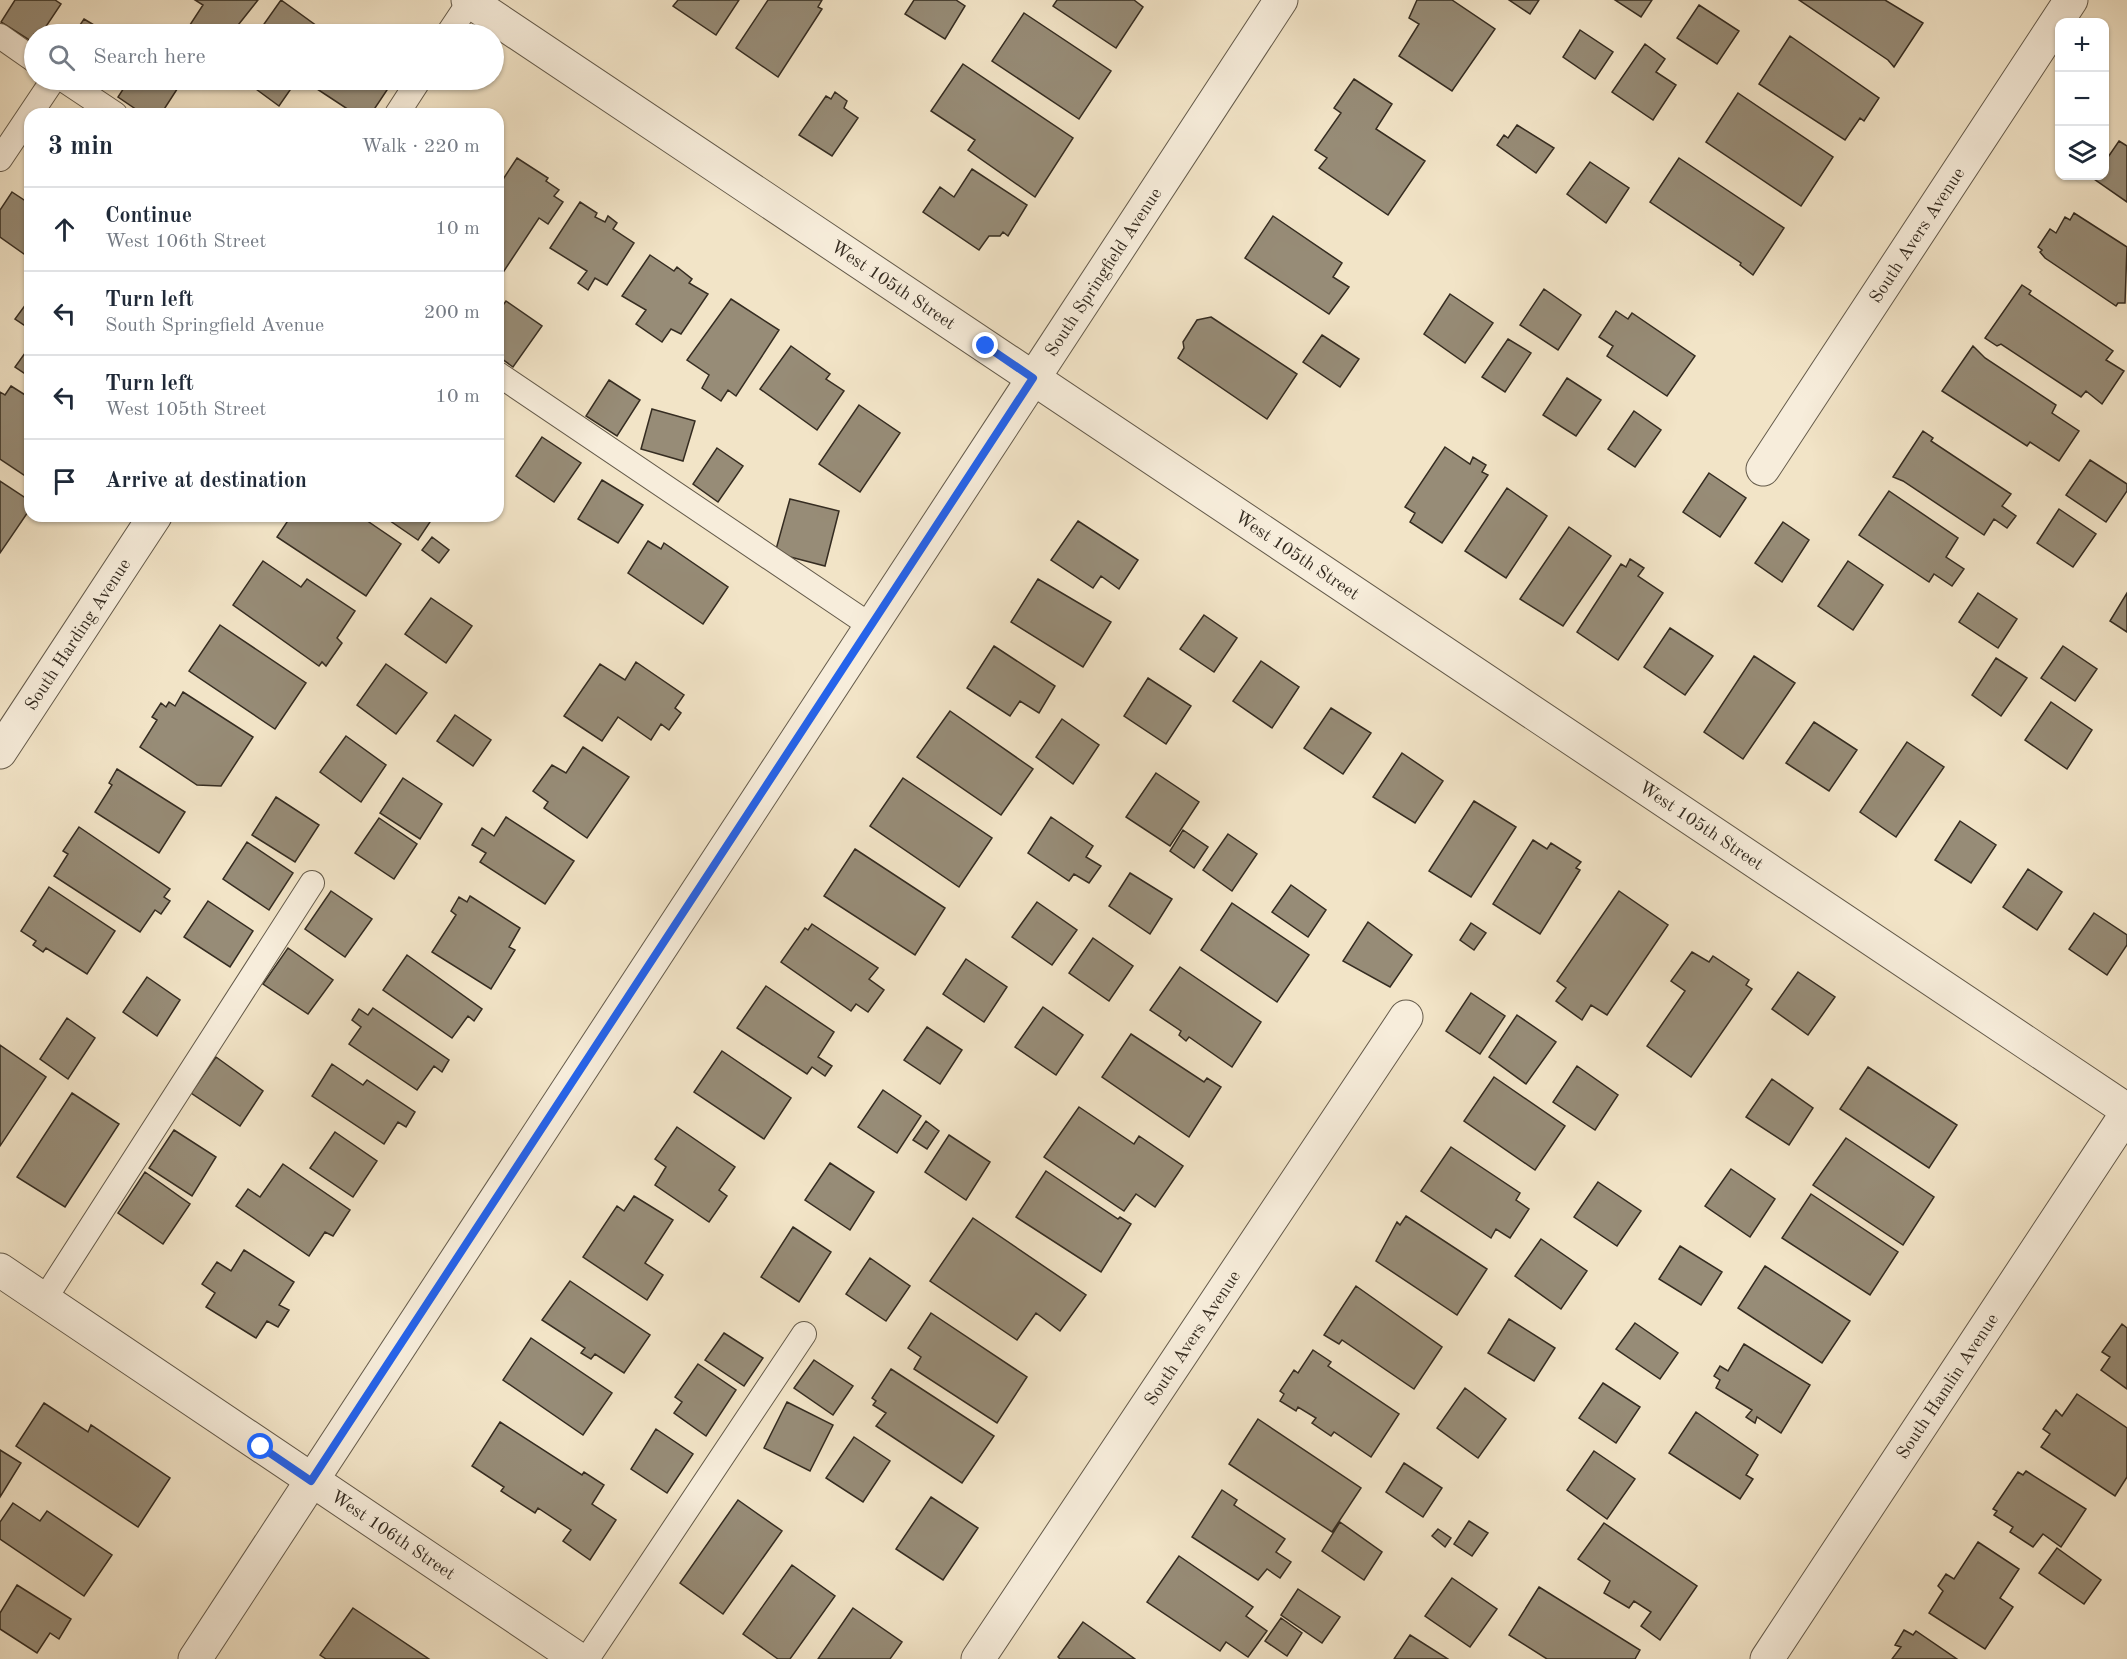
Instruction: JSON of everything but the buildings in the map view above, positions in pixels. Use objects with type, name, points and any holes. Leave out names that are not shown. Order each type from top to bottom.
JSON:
[{"type":"street","name":"West 105th Street","points":[[469,0],[2127,1111]]},
{"type":"street","name":"South Springfield Avenue","points":[[195,1659],[1281,0]]},
{"type":"street","name":"South Avers Avenue","points":[[1763,469],[2071,0]]},
{"type":"street","name":"South Harding Avenue","points":[[0,753],[151,522]]},
{"type":"street","name":"South Avers Avenue","points":[[978,1659],[1406,1017]]},
{"type":"street","name":"South Hamlin Avenue","points":[[1767,1659],[2127,1111]]},
{"type":"street","name":"West 106th Street","points":[[0,1270],[578,1659]]},
{"type":"lane","points":[[454,24],[469,0]]},
{"type":"lane","points":[[0,36],[24,53]]},
{"type":"lane","points":[[34,108],[46,90]]},
{"type":"lane","points":[[79,90],[106,108]]},
{"type":"lane","points":[[401,108],[413,90]]},
{"type":"lane","points":[[0,159],[24,123]]},
{"type":"lane","points":[[504,378],[871,626]]},
{"type":"lane","points":[[44,1300],[312,883]]},
{"type":"lane","points":[[587,1659],[804,1334]]},
{"type":"route","points":[[261,1447],[311,1481],[1033,378],[986,346]]}]
